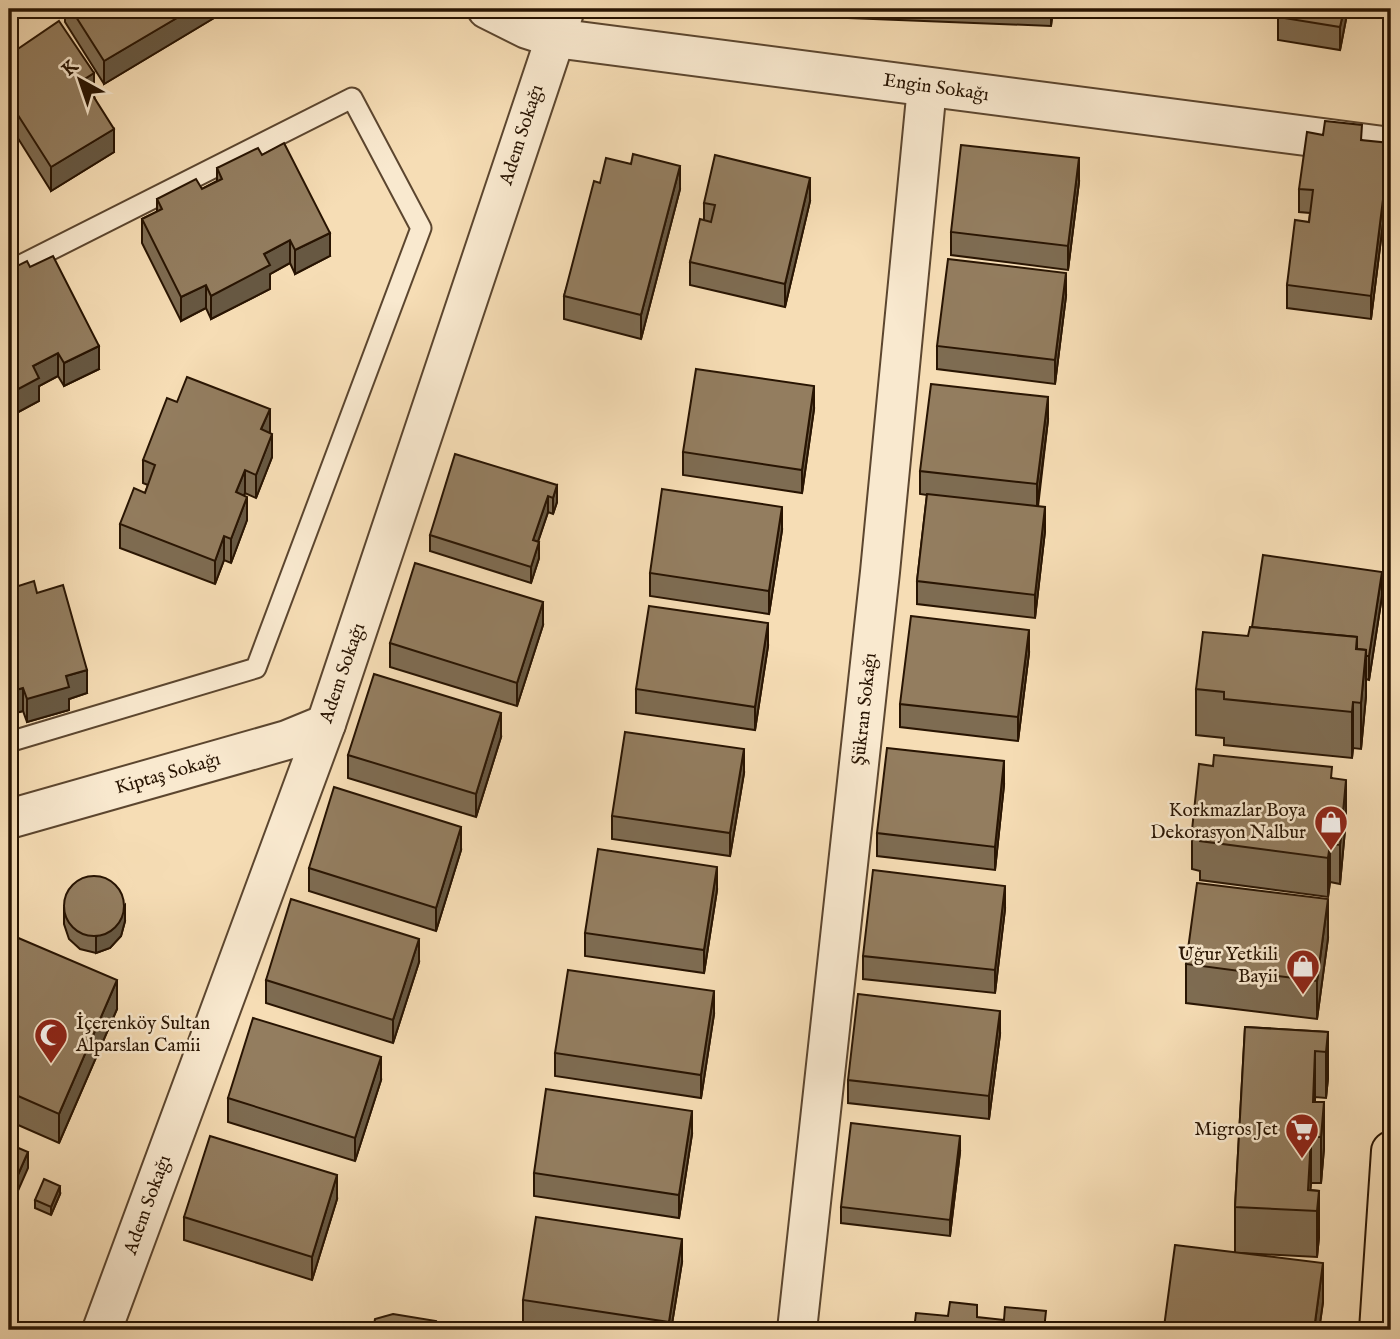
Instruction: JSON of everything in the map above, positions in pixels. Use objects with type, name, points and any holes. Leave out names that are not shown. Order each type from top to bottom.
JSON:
[{"type":"main road","points":[[1379,1330],[1391,1151]]},
{"type":"street","name":"Engin Sokağı","points":[[487,9],[527,29],[560,23],[927,87],[1391,147]]},
{"type":"street","name":"Adem Sokağı","points":[[102,1330],[326,724],[560,23]]},
{"type":"street","name":"Şükran Sokağı","points":[[797,1330],[880,572],[927,87]]},
{"type":"street","name":"Kiptaş Sokağı","points":[[9,819],[287,740],[326,724]]},
{"type":"lane","points":[[9,271],[352,98],[421,228],[256,668],[9,742]]},
{"type":"building","points":[[71,9],[192,9],[104,61]]},
{"type":"building","points":[[1280,9],[1344,9],[1340,27],[1278,17]]},
{"type":"building","points":[[59,21],[94,73],[83,80],[114,129],[51,167],[9,101],[9,55]]},
{"type":"building","points":[[1325,121],[1362,125],[1361,140],[1390,143],[1371,296],[1287,285],[1295,220],[1309,222],[1313,190],[1299,189],[1307,132],[1323,135]]},
{"type":"building","points":[[284,143],[330,233],[295,250],[290,240],[264,254],[270,265],[211,296],[206,285],[181,297],[142,219],[162,209],[157,199],[196,179],[202,189],[222,179],[217,168],[258,148],[262,155]]},
{"type":"building","points":[[961,145],[1079,158],[1068,246],[951,232]]},
{"type":"building","points":[[633,154],[680,166],[641,315],[564,296],[594,181],[600,183],[606,158],[631,164]]},
{"type":"building","points":[[715,155],[810,178],[785,284],[690,262],[700,219],[711,222],[715,205],[704,203]]},
{"type":"building","points":[[53,256],[99,346],[64,363],[58,353],[33,366],[39,378],[9,394],[9,270],[27,261],[30,267]]},
{"type":"building","points":[[948,259],[1066,273],[1055,360],[937,346]]},
{"type":"building","points":[[696,369],[814,386],[802,470],[683,452]]},
{"type":"building","points":[[187,377],[270,409],[261,429],[272,434],[256,475],[245,470],[236,492],[247,497],[231,539],[224,536],[215,561],[120,524],[134,488],[145,493],[155,465],[143,460],[167,398],[177,402]]},
{"type":"building","points":[[931,384],[1048,397],[1037,484],[920,471]]},
{"type":"building","points":[[455,454],[557,485],[553,498],[548,496],[533,540],[539,542],[531,567],[430,535]]},
{"type":"building","points":[[662,489],[782,507],[769,591],[650,573]]},
{"type":"building","points":[[927,494],[1045,507],[1035,595],[917,581]]},
{"type":"building","points":[[1263,555],[1382,572],[1369,656],[1366,656],[1366,650],[1357,649],[1357,637],[1252,627]]},
{"type":"building","points":[[415,563],[543,602],[517,683],[390,643]]},
{"type":"building","points":[[34,581],[37,593],[63,585],[87,670],[66,676],[69,687],[27,699],[23,688],[9,692],[9,589]]},
{"type":"building","points":[[649,606],[768,623],[755,707],[636,689]]},
{"type":"building","points":[[911,616],[1029,630],[1018,717],[900,704]]},
{"type":"building","points":[[1250,627],[1357,637],[1356,649],[1366,650],[1361,703],[1353,702],[1352,712],[1224,699],[1224,692],[1196,689],[1203,632],[1248,636]]},
{"type":"building","points":[[374,674],[501,713],[476,794],[348,755]]},
{"type":"building","points":[[625,732],[744,749],[730,833],[612,816]]},
{"type":"building","points":[[887,748],[1004,761],[995,847],[877,833]]},
{"type":"building","points":[[1214,755],[1332,767],[1331,778],[1346,780],[1340,845],[1330,844],[1328,858],[1200,841],[1200,832],[1192,830],[1199,764],[1213,766]]},
{"type":"building","points":[[334,787],[461,827],[436,908],[309,868]]},
{"type":"building","points":[[598,849],[717,867],[704,950],[585,933]]},
{"type":"building","points":[[873,870],[1005,886],[995,970],[863,956]]},
{"type":"building","points":[[94,876],[115,885],[124,906],[115,927],[94,936],[73,927],[64,906],[73,885]]},
{"type":"building","points":[[1197,883],[1328,899],[1317,981],[1186,964]]},
{"type":"building","points":[[291,899],[419,939],[393,1020],[266,980]]},
{"type":"building","name":"İçerenköy Sultan Alparslan Camii","points":[[9,934],[117,980],[59,1114],[9,1092]]},
{"type":"building","points":[[568,970],[714,991],[701,1075],[555,1053]]},
{"type":"building","points":[[858,994],[1000,1011],[989,1096],[848,1080]]},
{"type":"building","points":[[253,1018],[381,1057],[355,1138],[228,1098]]},
{"type":"building","points":[[1245,1027],[1328,1032],[1326,1052],[1315,1051],[1313,1102],[1324,1102],[1321,1137],[1311,1137],[1308,1190],[1319,1191],[1317,1211],[1235,1207]]},
{"type":"building","points":[[546,1089],[692,1111],[679,1195],[534,1173]]},
{"type":"building","points":[[851,1123],[960,1136],[950,1220],[841,1207]]},
{"type":"building","points":[[210,1136],[337,1175],[312,1257],[184,1217]]},
{"type":"building","points":[[9,1144],[28,1152],[9,1195]]},
{"type":"building","points":[[44,1179],[60,1186],[51,1207],[35,1200]]},
{"type":"building","points":[[536,1217],[682,1239],[669,1322],[523,1300]]},
{"type":"building","points":[[1175,1245],[1323,1263],[1314,1330],[1189,1330],[1164,1327]]},
{"type":"building","points":[[950,1302],[977,1305],[977,1317],[1004,1320],[1005,1307],[1046,1311],[1044,1330],[914,1330],[916,1313],[948,1316]]},
{"type":"building","points":[[393,1314],[436,1321],[434,1330],[373,1330],[375,1319]]},
{"type":"building","points":[[456,1324],[497,1330],[455,1330]]},
{"type":"place","name":"Korkmazlar Boya Dekorasyon Nalbur","points":[[1331,852]]},
{"type":"place","name":"Uğur Yetkili Bayii","points":[[1303,996]]},
{"type":"place","name":"İçerenköy Sultan Alparslan Camii","points":[[51,1065]]},
{"type":"place","name":"Migros Jet","points":[[1302,1160]]}]
